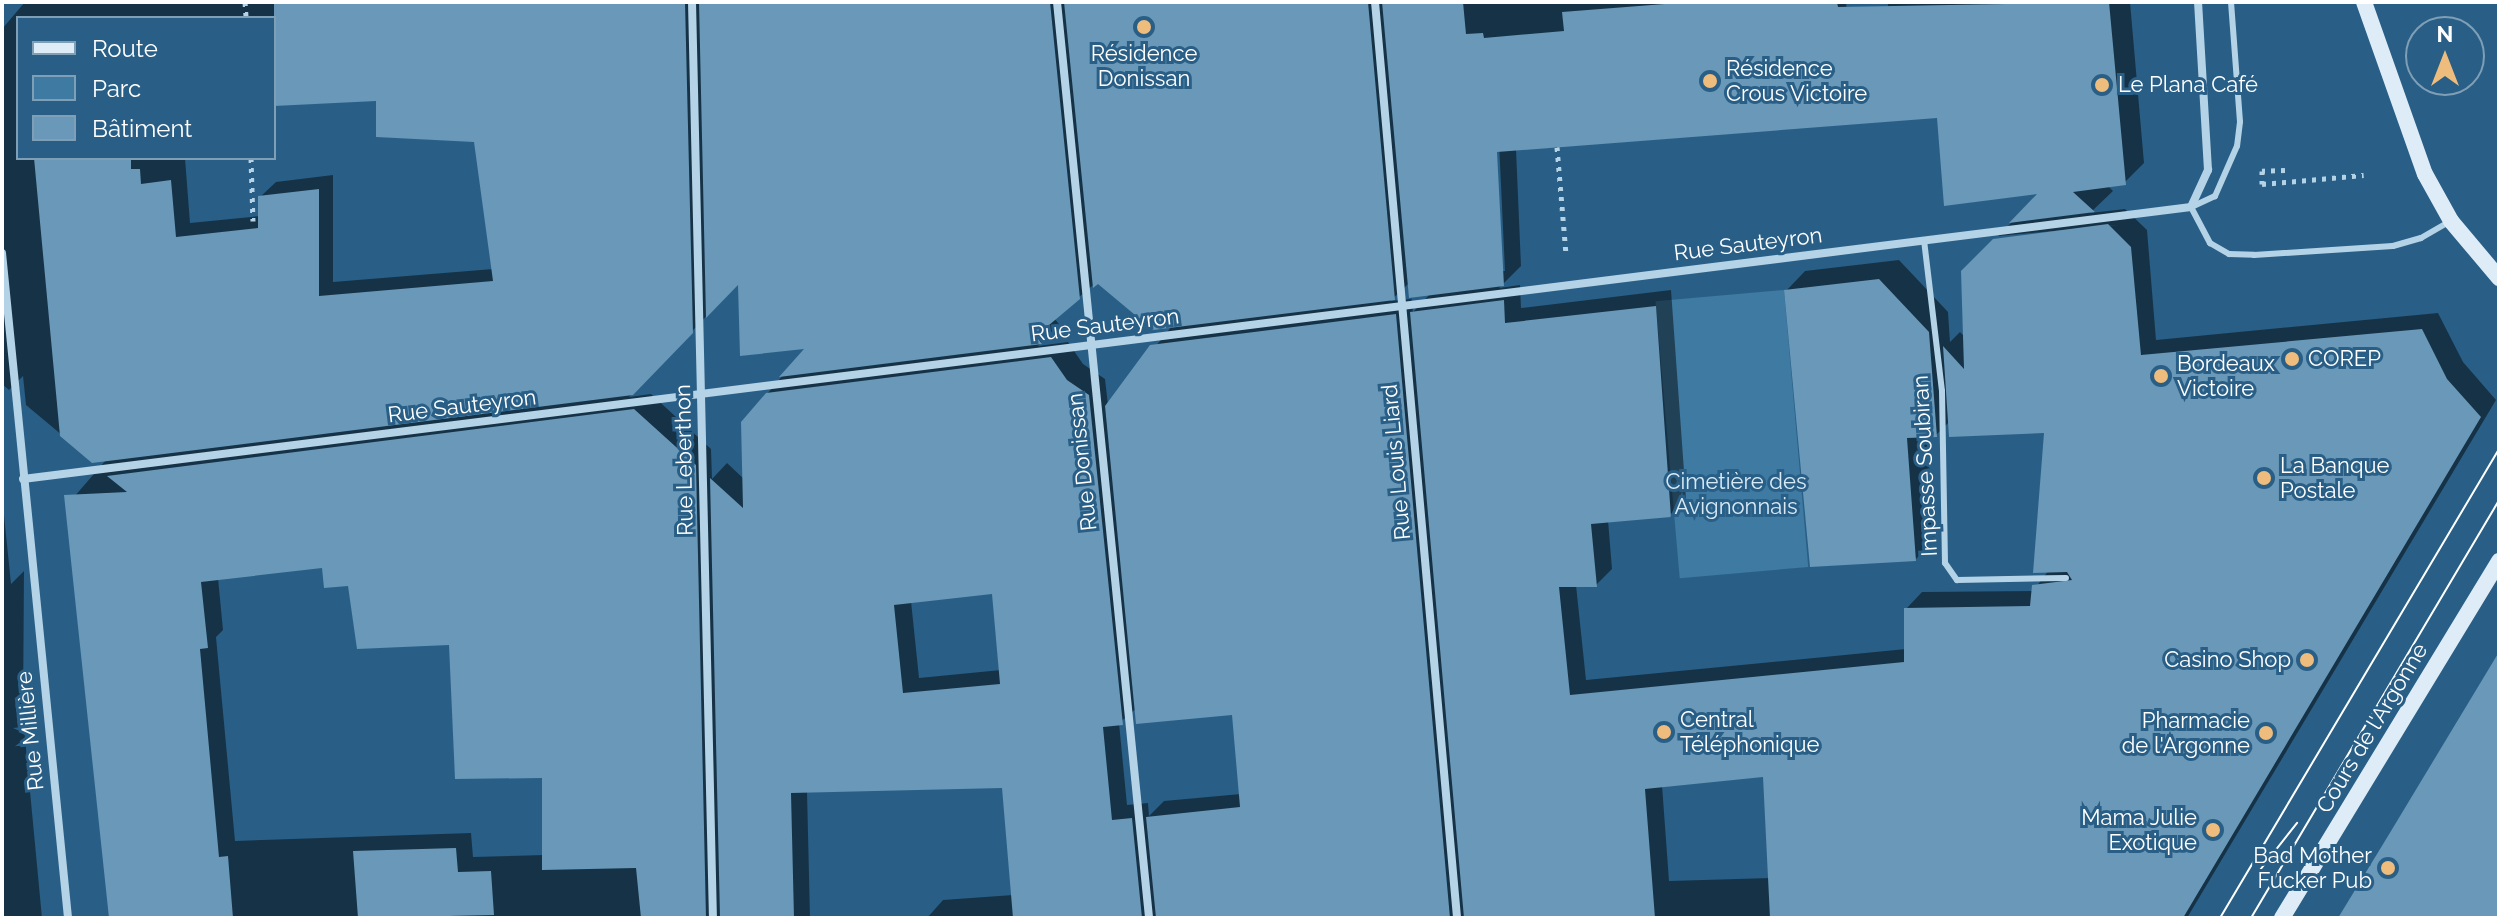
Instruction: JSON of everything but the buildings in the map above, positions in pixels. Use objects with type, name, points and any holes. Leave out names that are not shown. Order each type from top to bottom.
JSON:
[{"type":"street","name":"Rue Leberthon","points":[[692,2],[713,918]]},
{"type":"street","name":"Rue Donissan","points":[[1057,2],[1088,345],[1149,918]]},
{"type":"street","name":"Rue Louis Liard","points":[[1375,2],[1457,918]]},
{"type":"street","points":[[2191,207],[2208,170],[2198,2]]},
{"type":"street","points":[[2364,2],[2425,174],[2451,221],[2499,278]]},
{"type":"street","name":"Rue Sauteyron","points":[[23,479],[2191,207]]},
{"type":"street","name":"Rue Millière","points":[[2,253],[68,918]]},
{"type":"street","name":"Cours de l'Argonne","points":[[2282,918],[2499,561]]},
{"type":"lane","points":[[2231,2],[2240,122],[2237,146],[2215,196],[2191,207],[2210,243],[2229,254],[2254,255],[2393,246],[2421,238],[2451,221]]},
{"type":"lane","name":"Impasse Soubiran","points":[[1924,240],[1942,391],[1945,563],[1957,580],[2066,578]]},
{"type":"path","points":[[1557,147],[1565,239]]},
{"type":"path","points":[[251,160],[253,221]]},
{"type":"path","points":[[2285,170],[2262,171],[2262,184],[2364,175]]},
{"type":"green space","name":"Cimetière des Avignonnais","points":[[1784,290],[1808,567],[1680,578],[1655,301]]},
{"type":"tram line","points":[[2220,918],[2499,449]]},
{"type":"tram line","points":[[2251,918],[2499,500]]},
{"type":"tram line","points":[[2260,870],[2297,823]]},
{"type":"place","name":"Résidence Donissan","points":[[1144,27]]},
{"type":"place","name":"Résidence Crous Victoire","points":[[1710,81]]},
{"type":"place","name":"Le Plana Café","points":[[2102,85]]},
{"type":"place","name":"COREP","points":[[2292,359]]},
{"type":"place","name":"Bordeaux Victoire","points":[[2161,376]]},
{"type":"place","name":"La Banque Postale","points":[[2264,478]]},
{"type":"place","name":"Casino Shop","points":[[2307,660]]},
{"type":"place","name":"Central Téléphonique","points":[[1664,732]]},
{"type":"place","name":"Pharmacie de l'Argonne","points":[[2266,733]]},
{"type":"place","name":"Mama Julie Exotique","points":[[2213,830]]},
{"type":"place","name":"Bad Mother Fucker Pub","points":[[2388,868]]}]
